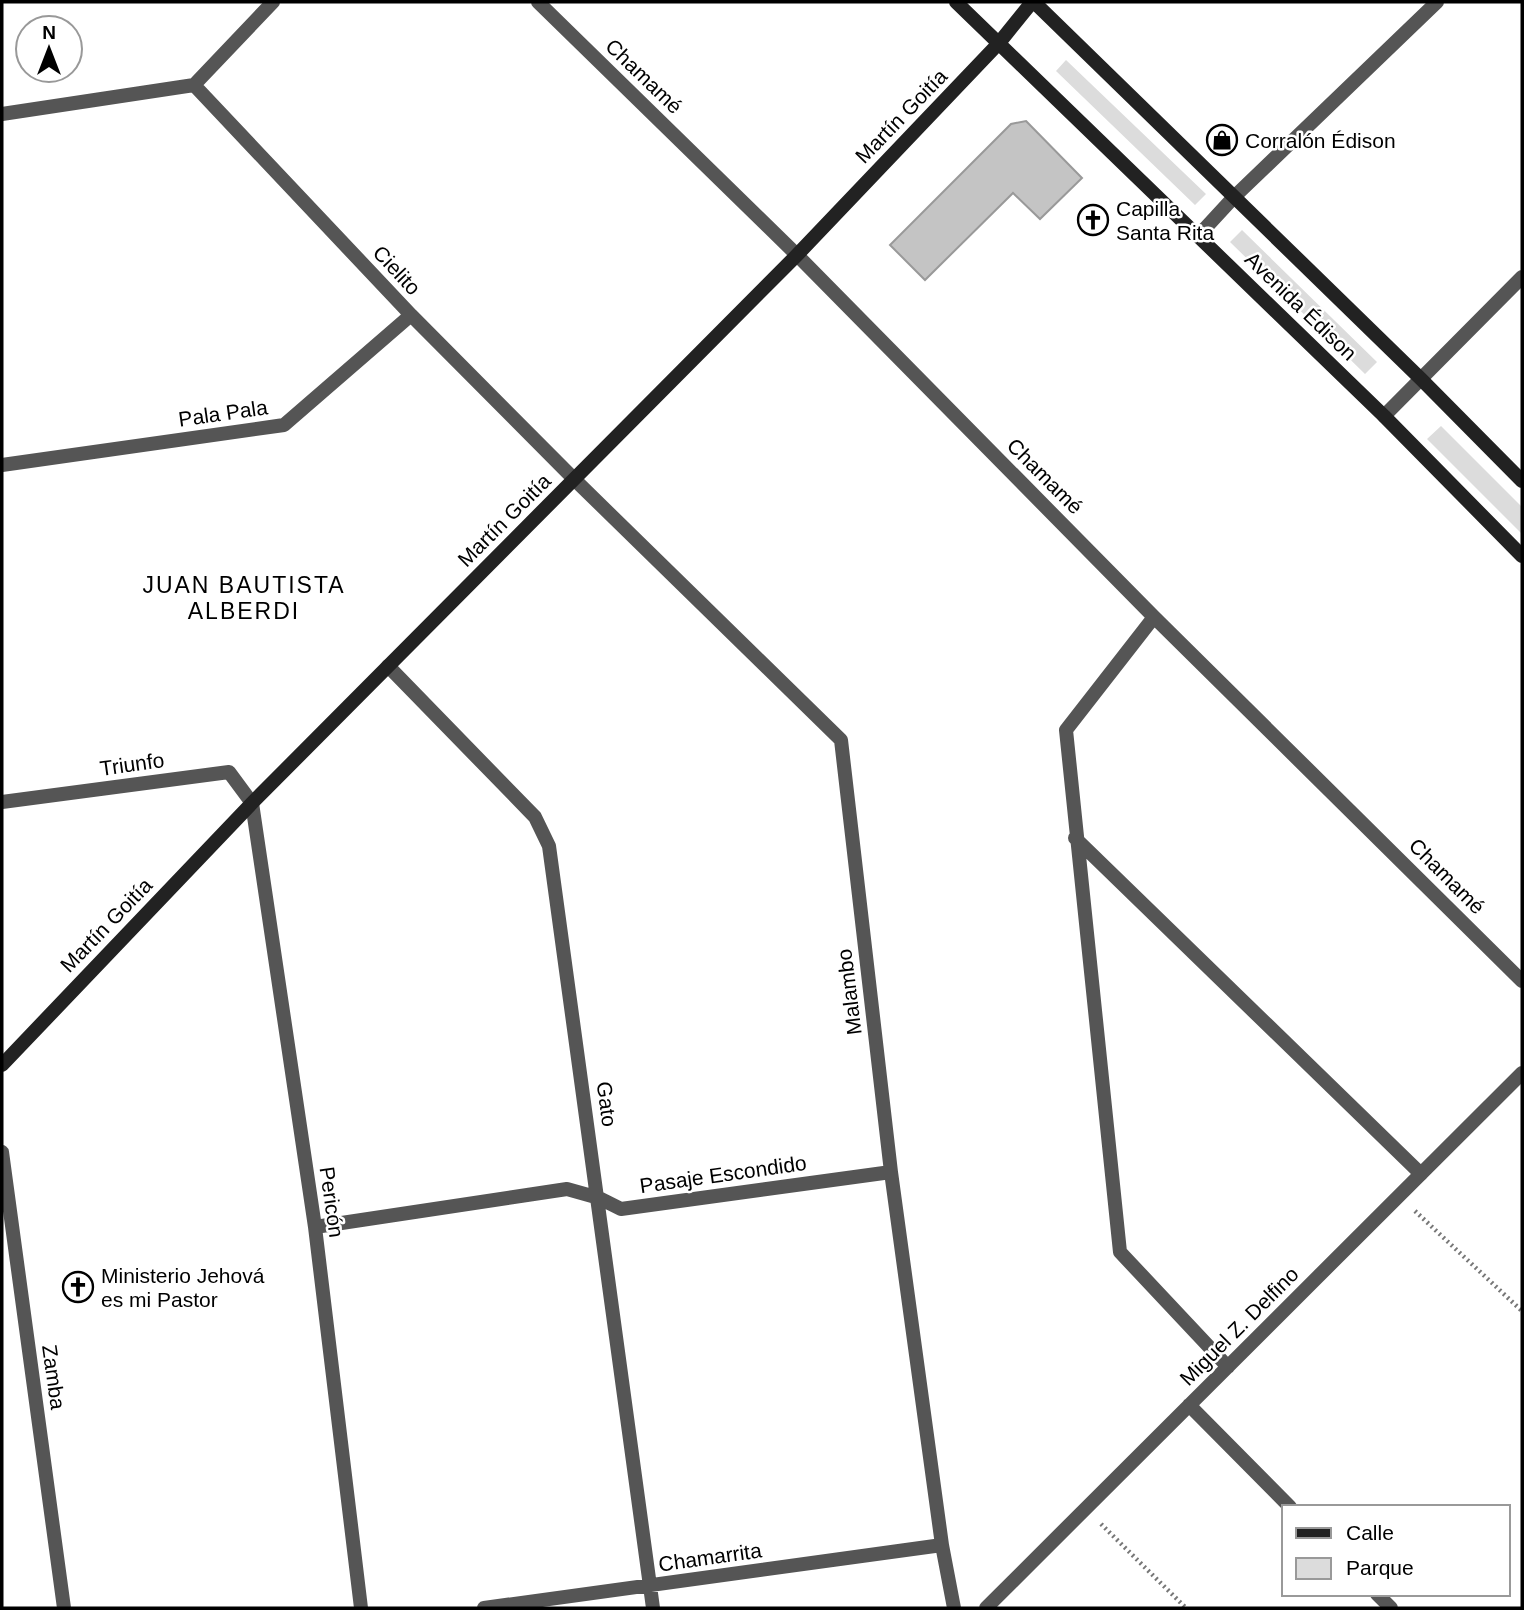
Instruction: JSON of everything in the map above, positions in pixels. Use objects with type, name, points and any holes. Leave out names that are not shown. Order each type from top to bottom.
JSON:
[{"type":"street","points":[[2,114],[194,85],[273,2]]},
{"type":"street","name":"Chamamé","points":[[538,2],[797,255],[1154,617],[1522,981]]},
{"type":"street","name":"Avenida Édison","points":[[956,2],[1384,416],[1522,556]]},
{"type":"street","name":"Martín Goitía","points":[[2,1065],[252,803],[797,255],[999,43],[1033,2]]},
{"type":"street","name":"Avenida Édison","points":[[1033,2],[1421,379],[1522,481]]},
{"type":"street","points":[[1199,235],[1234,197],[1437,2]]},
{"type":"street","name":"Cielito","points":[[194,85],[411,315],[574,479]]},
{"type":"street","points":[[1384,416],[1522,277]]},
{"type":"street","name":"Pala Pala","points":[[2,465],[284,425],[411,315]]},
{"type":"street","name":"Malambo","points":[[574,479],[841,740],[891,1172],[942,1545],[954,1608]]},
{"type":"street","points":[[1154,617],[1066,730],[1075,838],[1119,1252],[1228,1367]]},
{"type":"street","name":"Gato","points":[[388,666],[535,817],[549,846],[653,1608]]},
{"type":"street","name":"Triunfo","points":[[2,803],[229,772],[252,803]]},
{"type":"street","name":"Pericón","points":[[252,803],[315,1227],[361,1608]]},
{"type":"street","points":[[1075,838],[1421,1174]]},
{"type":"street","name":"Miguel Z. Delfino","points":[[986,1608],[1522,1073]]},
{"type":"street","name":"Zamba","points":[[2,1152],[64,1608]]},
{"type":"street","name":"Pasaje Escondido","points":[[315,1227],[567,1189],[599,1198],[621,1209],[891,1172]]},
{"type":"street","points":[[1189,1405],[1288,1505]]},
{"type":"street","name":"Chamarrita","points":[[484,1608],[942,1545]]},
{"type":"path","points":[[1399,1196],[1522,1311]]},
{"type":"path","points":[[1086,1508],[1186,1608]]},
{"type":"green space","points":[[1066,60],[1206,194],[1195,205],[1056,71]]},
{"type":"green space","points":[[1242,230],[1377,362],[1365,374],[1230,242]]},
{"type":"green space","points":[[1441,426],[1522,507],[1522,534],[1427,439]]},
{"type":"building","points":[[1026,121],[1082,178],[1040,219],[1013,193],[925,280],[890,245],[1011,124]]},
{"type":"place","name":"Corralón Édison","points":[[1222,140]]},
{"type":"place","name":"Capilla Santa Rita","points":[[1093,220]]},
{"type":"place","name":"Ministerio Jehová es mi Pastor","points":[[78,1287]]},
{"type":"district","name":"JUAN BAUTISTA ALBERDI","points":[[244,598]]}]
